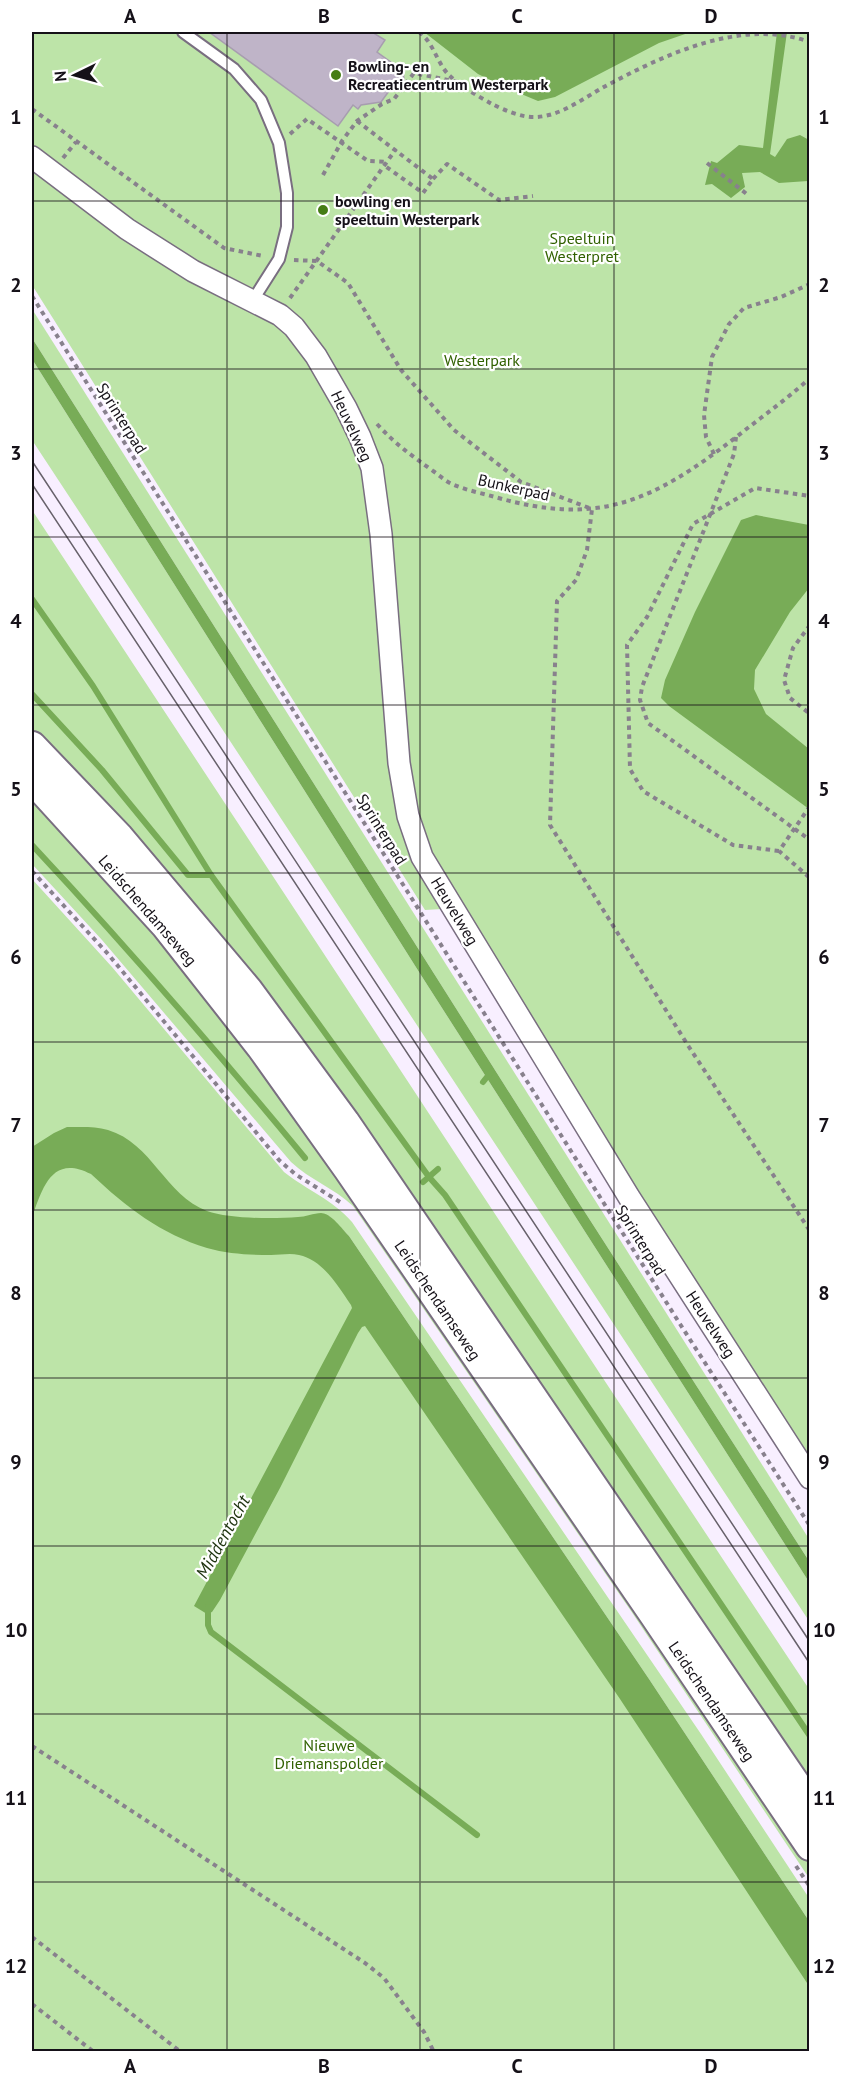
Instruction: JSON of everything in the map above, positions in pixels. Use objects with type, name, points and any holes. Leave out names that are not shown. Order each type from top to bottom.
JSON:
[{"type":"main road","name":"Leidschendamseweg","points":[[32,746],[119,837],[248,990],[345,1122],[810,1804]]},
{"type":"main road","name":"Leidschendamseweg","points":[[32,779],[166,926],[261,1047],[368,1198],[654,1615],[800,1852]]},
{"type":"street","name":"Heuvelweg","points":[[32,157],[127,229],[193,271],[258,294],[294,327],[316,356],[360,437],[372,468],[381,534],[399,763],[408,816],[422,856],[623,1187],[810,1478]]},
{"type":"lane","points":[[183,32],[234,69],[261,100],[279,143],[287,193],[288,227],[279,260],[258,294]]},
{"type":"path","points":[[419,32],[430,44],[448,73],[459,82],[493,104],[534,118],[556,113],[648,63],[686,49],[726,39],[772,33],[792,35],[810,42]]},
{"type":"path","points":[[323,175],[342,141],[357,121],[382,104],[394,99],[414,73],[459,82]]},
{"type":"path","points":[[32,109],[224,248],[279,260],[317,261],[348,284],[401,370],[454,430],[521,482],[592,509],[587,550],[576,580],[556,601],[550,825],[689,1047],[810,1231]]},
{"type":"path","points":[[279,143],[307,119],[368,160],[386,164],[423,193],[447,164],[499,200],[533,196]]},
{"type":"path","points":[[357,121],[434,179]]},
{"type":"path","points":[[64,157],[76,142]]},
{"type":"path","points":[[258,294],[288,302],[396,149]]},
{"type":"path","points":[[707,163],[748,195]]},
{"type":"path","points":[[714,454],[706,437],[704,415],[712,357],[729,324],[744,308],[781,297],[810,284]]},
{"type":"path","name":"Sprinterpad","points":[[32,296],[680,1324],[810,1526]]},
{"type":"path","name":"Bunkerpad","points":[[372,415],[399,447],[452,484],[506,500],[560,510],[592,509],[634,499],[656,490],[714,454],[789,397],[810,378]]},
{"type":"path","points":[[736,437],[734,454],[642,687],[640,700],[648,723],[810,840]]},
{"type":"path","points":[[810,496],[755,488],[693,524],[647,616],[627,645],[630,769],[643,791],[733,845],[779,851],[810,878]]},
{"type":"path","points":[[810,625],[792,648],[784,680],[790,698],[810,714]]},
{"type":"path","points":[[779,851],[793,827],[810,806]]},
{"type":"path","points":[[32,871],[108,954],[279,1160],[344,1206]]},
{"type":"path","points":[[32,1746],[365,1963],[384,1978],[424,2032],[434,2052]]},
{"type":"path","points":[[800,1852],[810,1887]]},
{"type":"path","points":[[32,1937],[181,2052]]},
{"type":"path","points":[[32,2004],[94,2052]]},
{"type":"green space","name":"Westerpark","points":[[32,32],[809,32],[809,1490],[727,1341],[442,909],[425,910],[32,285]]},
{"type":"green space","points":[[32,309],[809,1539],[809,1561],[581,1206],[32,338]]},
{"type":"green space","points":[[32,359],[419,972],[809,1582],[809,1621],[32,440]]},
{"type":"green space","points":[[32,510],[809,1689],[809,1794],[32,735]]},
{"type":"green space","points":[[32,786],[244,1035],[809,1856],[809,1878],[631,1611],[353,1206],[291,1162],[102,940],[32,864]]},
{"type":"green space","name":"Nieuwe Driemanspolder","points":[[32,879],[112,967],[284,1172],[328,1201],[352,1222],[701,1734],[809,1898],[809,1921],[649,1679],[349,1236],[329,1216],[321,1213],[809,1937],[809,2051],[32,2051]]},
{"type":"shaded area","points":[[424,32],[691,32],[659,43],[555,97],[538,101],[478,74]]},
{"type":"shaded area","points":[[777,32],[787,32],[770,154],[775,157],[787,139],[800,135],[809,140],[809,179],[808,181],[779,183],[760,172],[742,173],[745,187],[731,198],[712,184],[705,185],[711,161],[717,163],[739,145],[763,148]]},
{"type":"shaded area","points":[[32,338],[581,1206],[809,1561],[809,1582],[419,972],[32,359]]},
{"type":"shaded area","points":[[756,515],[809,525],[809,588],[790,612],[755,670],[754,689],[766,714],[809,749],[809,809],[661,698],[665,680],[695,612],[741,520]]},
{"type":"shaded area","points":[[67,1127],[98,1128],[123,1137],[148,1157],[180,1193],[207,1211],[227,1216],[264,1218],[301,1217],[321,1213],[332,1218],[349,1236],[649,1679],[809,1921],[809,1986],[620,1699],[365,1326],[358,1333],[280,1488],[220,1600],[212,1612],[207,1614],[194,1606],[352,1308],[323,1268],[308,1258],[292,1254],[231,1253],[190,1242],[145,1218],[117,1198],[91,1174],[78,1169],[67,1168],[51,1177],[40,1195],[32,1217],[32,1147]]},
{"type":"building","name":"Bowling- en Recreatiecentrum Westerpark","points":[[209,32],[372,32],[385,40],[377,52],[403,71],[404,80],[397,89],[389,91],[381,102],[361,105],[358,109],[353,105],[338,126]]},
{"type":"waterway","points":[[32,599],[93,686],[211,875],[429,1177],[445,1195],[810,1736]]},
{"type":"waterway","points":[[32,694],[102,770],[188,875],[211,875]]},
{"type":"waterway","points":[[32,845],[171,999],[305,1158]]},
{"type":"waterway","points":[[483,1082],[491,1072]]},
{"type":"waterway","points":[[423,1182],[438,1169]]},
{"type":"waterway","name":"Middentocht","points":[[208,1607],[208,1625],[211,1632],[477,1835]]},
{"type":"tram line","points":[[32,461],[810,1642]]},
{"type":"tram line","points":[[32,484],[810,1664]]},
{"type":"place","name":"Bowling- en Recreatiecentrum Westerpark","points":[[336,75]]},
{"type":"place","name":"bowling en speeltuin Westerpark","points":[[323,210]]},
{"type":"park label","name":"Speeltuin Westerpret","points":[[582,247]]}]
